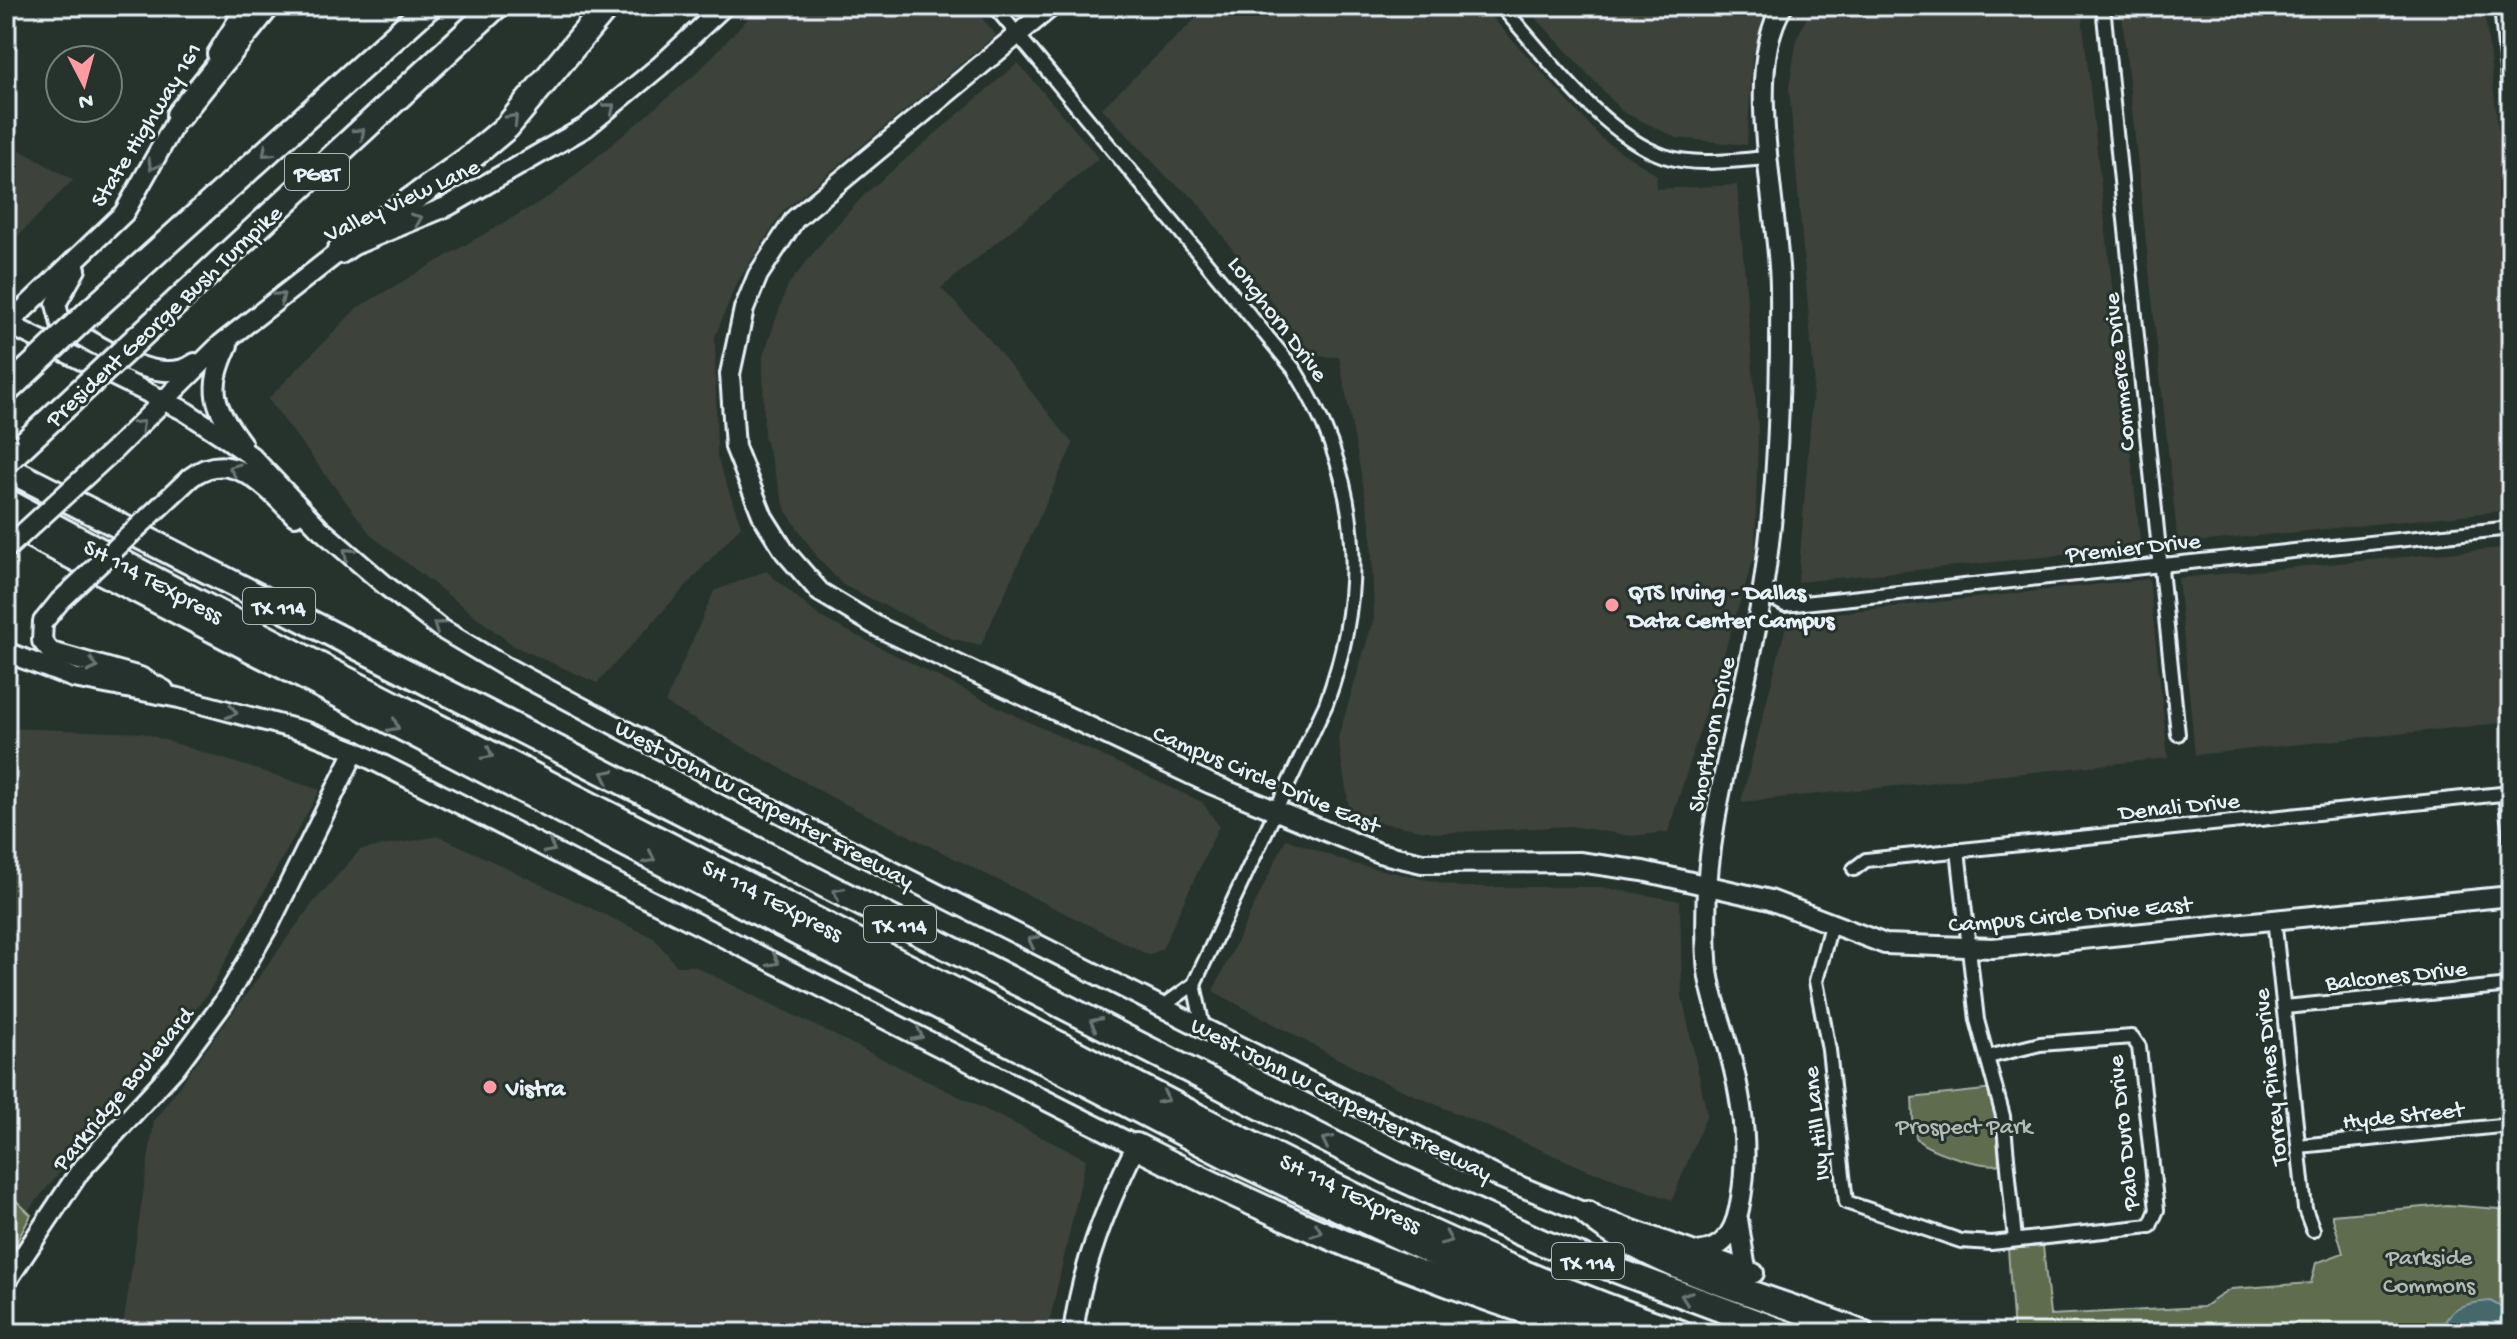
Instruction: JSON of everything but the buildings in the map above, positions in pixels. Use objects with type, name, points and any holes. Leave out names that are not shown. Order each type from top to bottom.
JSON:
[{"type":"highway","points":[[179,115],[267,6]]},
{"type":"highway","name":"President George Bush Turnpike","points":[[6,391],[429,6]]},
{"type":"highway","name":"President George Bush Turnpike","points":[[6,461],[496,6]]},
{"type":"highway","points":[[340,251],[470,158],[507,127],[607,6]]},
{"type":"highway","name":"West John W Carpenter Freeway","points":[[6,468],[155,540],[404,672],[1397,1176],[1569,1253],[1785,1333]]},
{"type":"highway","name":"SH 114 TEXpress","points":[[6,483],[381,671],[404,672]]},
{"type":"highway","name":"SH 114 TEXpress","points":[[6,501],[720,873],[1400,1218],[1517,1270],[1681,1333]]},
{"type":"highway","name":"TX 114","points":[[6,522],[1257,1170],[1442,1257],[1628,1333]]},
{"type":"highway","points":[[720,873],[813,928],[966,1008],[984,1031]]},
{"type":"highway","points":[[1136,1146],[1279,1216],[1485,1298],[1592,1333]]},
{"type":"highway","points":[[1588,1214],[1615,1236],[1745,1291],[1861,1333]]},
{"type":"main road","name":"State Highway 161","points":[[7,324],[124,213],[179,115],[247,6]]},
{"type":"main road","name":"Valley View Lane","points":[[6,549],[227,340],[340,251],[448,206],[586,127],[660,66],[724,6]]},
{"type":"main road","name":"Campus Circle Drive East","points":[[1052,6],[795,219],[758,275],[744,309],[730,374],[735,447],[746,482],[785,552],[820,592],[880,628],[1274,811],[1346,842],[1422,863],[1579,862],[1643,871],[1770,900],[1885,944],[1969,949],[2511,896]]},
{"type":"main road","name":"Shorthorn Drive","points":[[1750,1272],[1738,1219],[1745,1141],[1740,1098],[1716,1013],[1708,969],[1708,885],[1720,787],[1763,593],[1780,397],[1780,282],[1764,66],[1771,30],[1783,6]]},
{"type":"main road","points":[[84,253],[57,299],[55,311],[61,324],[160,373],[185,370],[227,340]]},
{"type":"main road","name":"West John W Carpenter Freeway","points":[[7,324],[165,401],[251,456],[319,528],[440,628],[504,666],[825,837],[1500,1178],[1588,1214],[1750,1272]]},
{"type":"main road","points":[[227,340],[216,371],[215,399],[219,411],[251,456]]},
{"type":"main road","points":[[179,698],[140,677],[51,652],[42,641],[43,622],[60,601],[204,467],[223,464],[242,471],[296,517],[319,528]]},
{"type":"main road","points":[[6,652],[74,678],[179,698],[307,732],[355,751],[1136,1146],[1107,1206],[1085,1268],[1073,1333]]},
{"type":"main road","name":"Parkridge Boulevard","points":[[6,1282],[80,1171],[175,1068],[224,1002],[269,925],[355,751]]},
{"type":"main road","points":[[1694,1253],[1717,1248],[1738,1219]]},
{"type":"street","name":"Longhorn Drive","points":[[994,6],[1294,369],[1327,433],[1352,524],[1354,595],[1339,670],[1326,704],[1194,984],[1162,1007]]},
{"type":"street","points":[[1501,6],[1603,117],[1635,142],[1664,156],[1687,161],[1769,158]]},
{"type":"street","name":"Commerce Drive","points":[[2103,6],[2178,734]]},
{"type":"street","points":[[2501,6],[2511,109]]},
{"type":"street","name":"Premier Drive","points":[[1763,593],[1785,605],[2511,528]]},
{"type":"street","points":[[2508,794],[2511,844]]},
{"type":"street","name":"Denali Drive","points":[[1854,869],[1866,860],[2508,794]]},
{"type":"street","points":[[1958,850],[1977,1020],[2002,1105],[2015,1240]]},
{"type":"street","name":"Torrey Pines Drive","points":[[2274,918],[2305,1209],[2313,1230]]},
{"type":"street","name":"Ivy Hill Lane","points":[[1831,925],[1816,981],[1829,1050],[1846,1202],[1961,1241],[1991,1243],[2150,1226]]},
{"type":"street","points":[[1194,984],[1203,1027]]},
{"type":"street","name":"Balcones Drive","points":[[2285,1007],[2511,985]]},
{"type":"street","name":"Palo Duro Drive","points":[[1988,1057],[2040,1044],[2132,1037],[2139,1047],[2157,1210],[2150,1226]]},
{"type":"street","name":"Hyde Street","points":[[2299,1146],[2511,1125]]},
{"type":"shaded area","points":[[759,6],[972,6],[996,35],[784,210],[735,286],[715,337],[717,457],[741,526],[597,683],[514,646],[372,536],[268,399],[357,308],[553,194],[698,72]]},
{"type":"shaded area","points":[[1209,6],[1482,6],[1603,140],[1657,175],[1656,189],[1737,185],[1758,428],[1755,554],[1668,832],[1631,836],[1571,826],[1439,833],[1376,822],[1349,808],[1338,738],[1374,618],[1371,527],[1339,357],[1312,356],[1195,199],[1168,178],[1102,108]]},
{"type":"shaded area","points":[[1525,6],[1766,6],[1752,59],[1747,145],[1677,138],[1623,112]]},
{"type":"shaded area","points":[[1812,6],[2081,6],[2141,547],[1798,582],[1814,376],[1789,88],[1797,38]]},
{"type":"shaded area","points":[[2121,6],[2484,6],[2511,239],[2511,510],[2178,544]]},
{"type":"shaded area","points":[[1018,63],[1099,158],[941,288],[989,339],[1073,444],[981,645],[953,639],[843,585],[818,558],[786,511],[764,436],[763,356],[788,285],[827,236],[865,194]]},
{"type":"shaded area","points":[[6,142],[73,180],[6,248]]},
{"type":"shaded area","points":[[2511,547],[2511,722],[2195,755],[2178,578]]},
{"type":"shaded area","points":[[766,571],[820,617],[1016,716],[1202,802],[1219,826],[1162,949],[1149,955],[833,798],[665,703],[714,591]]},
{"type":"shaded area","points":[[2149,579],[2168,758],[1741,802],[1788,618]]},
{"type":"shaded area","points":[[6,728],[143,733],[320,790],[207,995],[21,1219],[6,1204]]},
{"type":"shaded area","points":[[439,836],[654,938],[677,966],[694,966],[1086,1159],[1047,1333],[122,1333],[154,1121],[312,904],[360,850]]},
{"type":"shaded area","points":[[1286,839],[1350,863],[1460,887],[1601,887],[1680,901],[1682,996],[1707,1114],[1672,1200],[1588,1170],[1370,1076],[1213,991]]},
{"type":"green space","name":"Prospect Park","points":[[1993,1089],[1999,1164],[1982,1164],[1955,1157],[1929,1147],[1916,1137],[1912,1098]]},
{"type":"green space","points":[[6,1191],[31,1215],[6,1262]]},
{"type":"green space","name":"Parkside Commons","points":[[2447,1205],[2511,1210],[2511,1333],[2014,1333],[2008,1249],[2043,1246],[2050,1315],[2203,1307],[2231,1289],[2311,1283],[2316,1263],[2343,1253],[2332,1215]]},
{"type":"water","points":[[2490,1301],[2511,1312],[2511,1333],[2482,1333],[2494,1324],[2484,1322],[2471,1324],[2458,1333],[2439,1333],[2448,1317],[2458,1308]]},
{"type":"place","name":"QTS Irving - Dallas Data Center Campus","points":[[1612,605]]},
{"type":"place","name":"Vistra","points":[[490,1087]]}]
